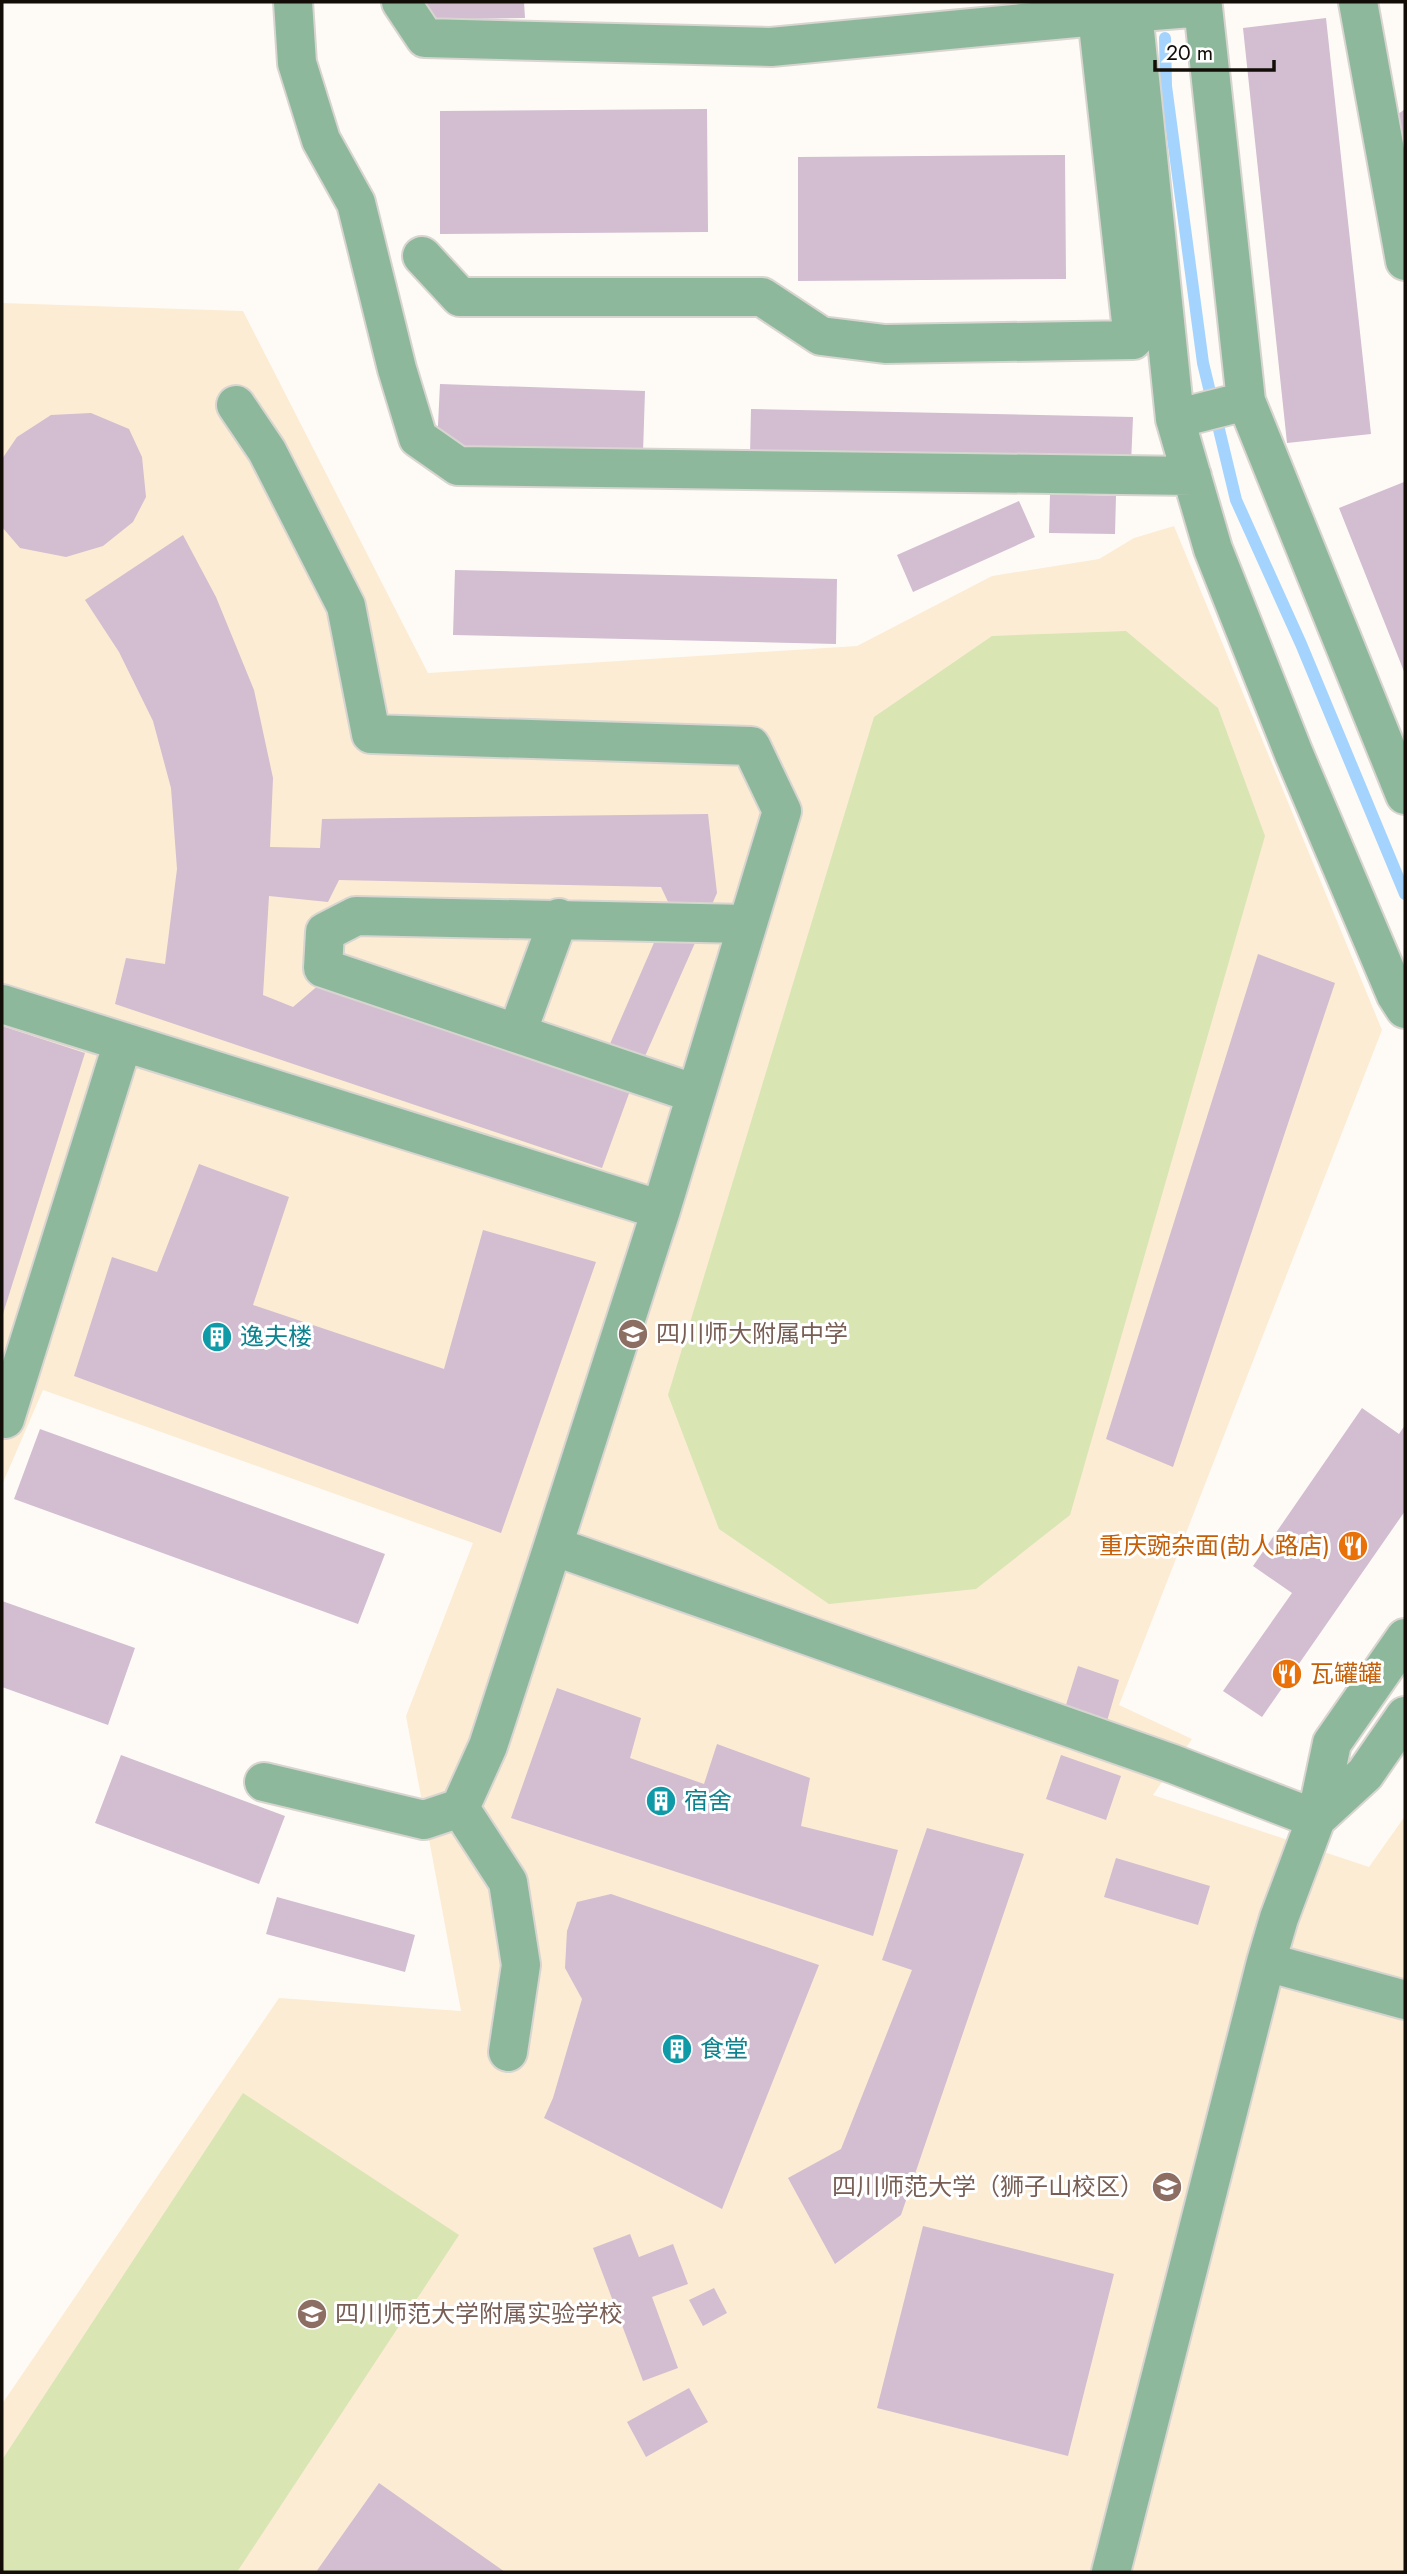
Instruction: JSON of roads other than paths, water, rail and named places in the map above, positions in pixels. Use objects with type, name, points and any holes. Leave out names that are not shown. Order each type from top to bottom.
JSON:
[{"type":"street","points":[[293,2],[297,63],[321,140],[356,203],[397,369],[418,438],[458,466],[1192,476]]},
{"type":"street","points":[[401,2],[425,38],[771,47],[1120,10],[1203,4],[1246,401],[1405,795]]},
{"type":"street","points":[[1358,2],[1405,261]]},
{"type":"street","points":[[1120,10],[1175,419],[1213,549],[1294,754],[1396,995],[1405,1009]]},
{"type":"street","points":[[422,256],[460,296],[762,296],[821,336],[884,344],[1132,340],[1120,10]]},
{"type":"street","points":[[1175,419],[1246,401]]},
{"type":"street","points":[[236,405],[267,451],[345,606],[371,734],[751,746],[782,811],[661,1210],[553,1546],[488,1746],[460,1808],[424,1820],[264,1782]]},
{"type":"street","points":[[696,1094],[323,968],[325,932],[356,916],[559,918],[747,924]]},
{"type":"street","points":[[517,1033],[559,918]]},
{"type":"street","points":[[2,1004],[661,1210]]},
{"type":"street","points":[[5,1419],[123,1042]]},
{"type":"street","points":[[553,1546],[1173,1764],[1316,1819]]},
{"type":"street","points":[[1111,2572],[1266,1962],[1279,1918],[1316,1819],[1332,1743],[1405,1638]]},
{"type":"street","points":[[1316,1819],[1365,1774],[1405,1716]]},
{"type":"street","points":[[460,1808],[508,1882],[521,1965],[508,2052]]},
{"type":"street","points":[[1266,1962],[1405,2000]]},
{"type":"waterway","points":[[1165,38],[1166,86],[1203,363],[1236,500],[1301,644],[1405,894]]},
{"type":"place","name":"四川师大附属中学","points":[[633,1334]]},
{"type":"place","name":"逸夫楼","points":[[217,1337]]},
{"type":"place","name":"重庆豌杂面(劼人路店)","points":[[1353,1546]]},
{"type":"place","name":"瓦罐罐","points":[[1287,1674]]},
{"type":"place","name":"宿舍","points":[[661,1801]]},
{"type":"place","name":"食堂","points":[[677,2049]]},
{"type":"place","name":"四川师范大学（狮子山校区）","points":[[1167,2187]]},
{"type":"place","name":"四川师范大学附属实验学校","points":[[312,2314]]}]
